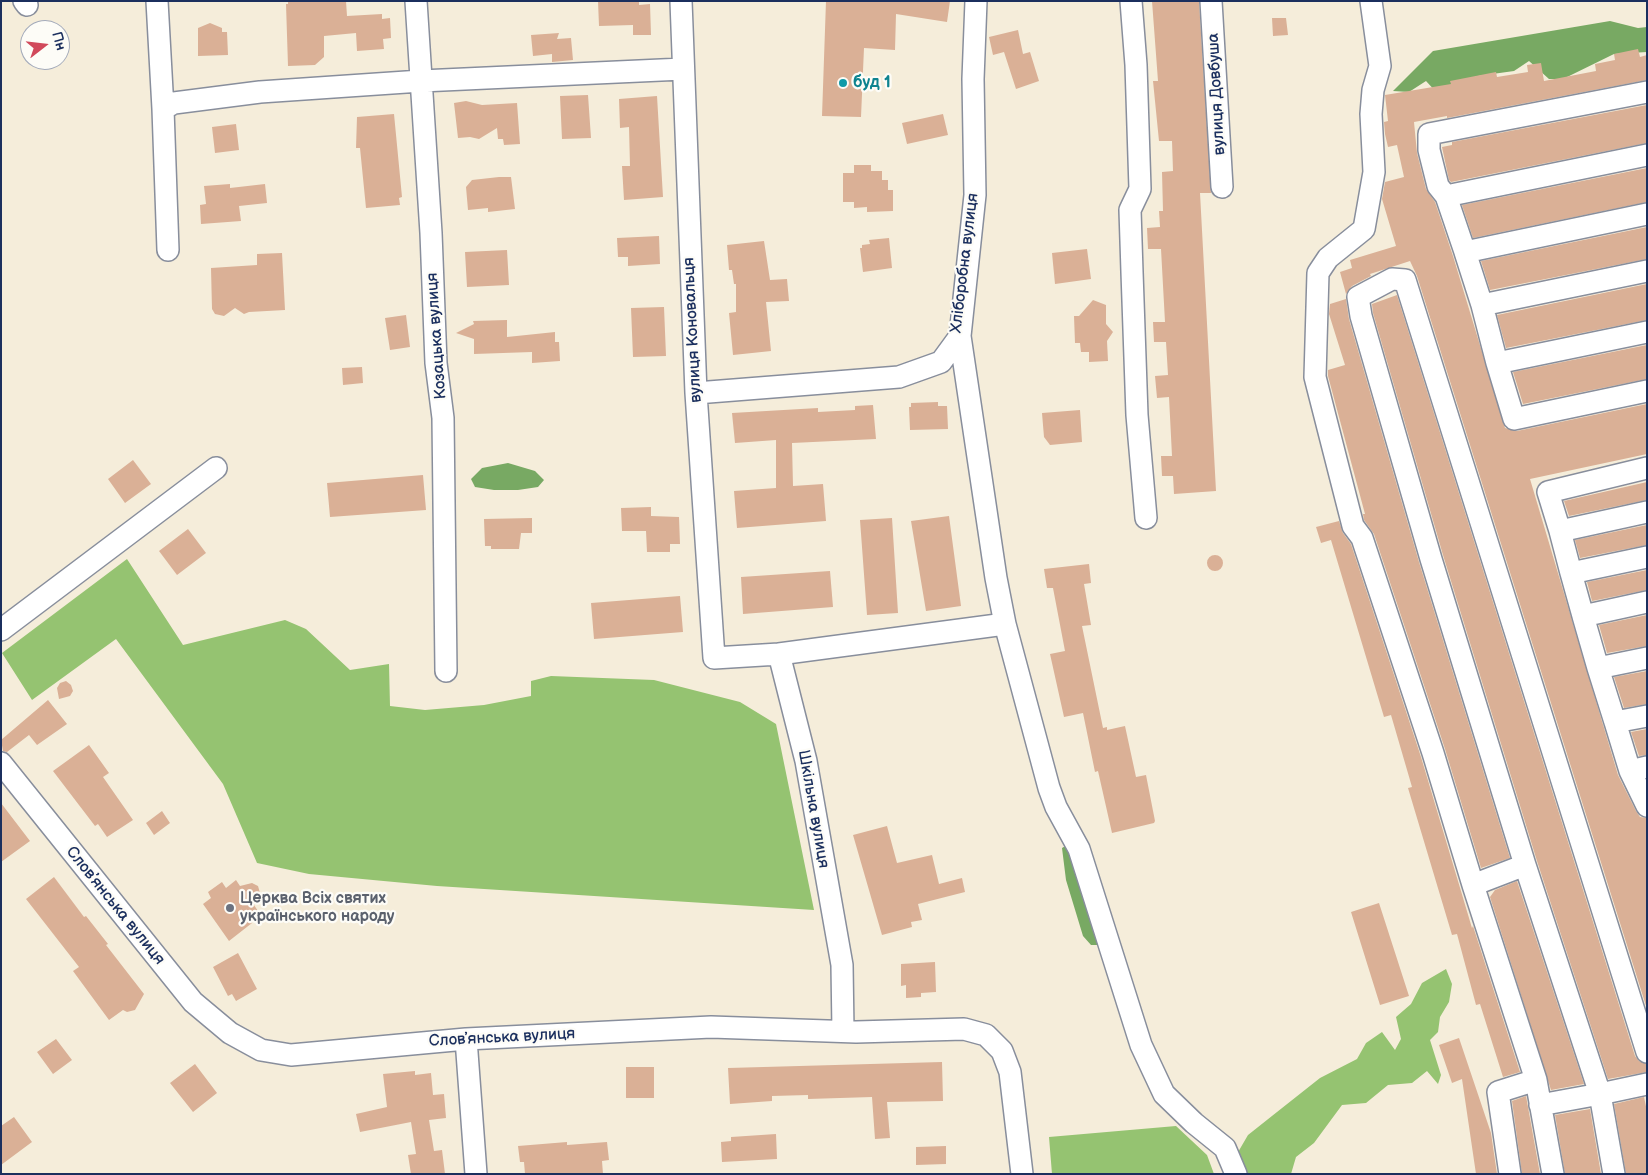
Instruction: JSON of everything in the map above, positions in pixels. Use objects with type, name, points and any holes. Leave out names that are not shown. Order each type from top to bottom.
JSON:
[{"type":"street","points":[[157,1],[168,250]]},
{"type":"street","name":"Козацька вулиця","points":[[416,1],[431,233],[436,363],[443,418],[446,671]]},
{"type":"street","name":"вулиця Коновальця","points":[[681,1],[696,393],[714,658],[780,654]]},
{"type":"street","name":"Хліборобна вулиця","points":[[696,393],[899,377],[941,362],[960,336],[975,195],[973,79],[976,1]]},
{"type":"street","points":[[1131,1],[1136,66],[1140,189],[1130,210],[1132,281],[1137,415],[1146,518]]},
{"type":"street","name":"вулиця Довбуша","points":[[1212,1],[1222,187]]},
{"type":"street","points":[[1371,1],[1380,66],[1373,90],[1371,114],[1374,172],[1364,228],[1328,258],[1318,274],[1315,377],[1353,526],[1362,538],[1433,754],[1536,1080],[1553,1174]]},
{"type":"street","points":[[163,109],[174,103],[260,92],[421,81],[683,69]]},
{"type":"street","points":[[1647,92],[1429,134],[1428,150],[1438,186],[1446,196],[1482,305],[1514,419],[1647,391]]},
{"type":"street","points":[[1446,196],[1647,155]]},
{"type":"street","points":[[1465,252],[1647,214]]},
{"type":"street","points":[[1482,305],[1647,271]]},
{"type":"street","points":[[1614,1174],[1600,1094],[1525,865],[1431,558],[1361,316],[1358,297],[1392,279],[1405,280],[1647,1052]]},
{"type":"street","points":[[1497,363],[1647,332]]},
{"type":"street","points":[[960,336],[996,578],[1005,624],[1049,788],[1056,807],[1079,849],[1141,1045],[1164,1094],[1194,1123],[1225,1148],[1236,1174]]},
{"type":"street","points":[[1,630],[216,468]]},
{"type":"street","points":[[1647,468],[1548,492],[1615,722],[1638,769],[1647,806]]},
{"type":"street","points":[[1560,531],[1647,512]]},
{"type":"street","points":[[1571,573],[1647,556]]},
{"type":"street","points":[[1583,616],[1647,602]]},
{"type":"street","points":[[780,654],[1005,624]]},
{"type":"street","name":"Шкільна вулиця","points":[[780,654],[806,761],[842,965],[843,1031]]},
{"type":"street","points":[[1598,668],[1647,658]]},
{"type":"street","points":[[1615,722],[1647,716]]},
{"type":"street","name":"Словʼянська вулиця","points":[[1,763],[193,1002],[230,1033],[261,1050],[291,1054],[466,1039],[711,1028],[843,1031],[964,1029],[986,1035],[1002,1051],[1010,1072],[1022,1174]]},
{"type":"street","points":[[1473,885],[1525,865]]},
{"type":"street","points":[[466,1039],[476,1174]]},
{"type":"street","points":[[1510,1174],[1498,1092],[1536,1080]]},
{"type":"street","points":[[1540,1105],[1647,1084]]},
{"type":"green space","points":[[1610,21],[1638,28],[1647,27],[1647,52],[1614,54],[1563,79],[1549,79],[1529,61],[1514,71],[1478,76],[1439,95],[1426,81],[1409,92],[1393,91],[1433,51]]},
{"type":"green space","points":[[508,463],[535,471],[544,480],[538,487],[518,490],[494,490],[475,487],[471,479],[482,468]]},
{"type":"green space","points":[[127,559],[183,645],[285,620],[306,629],[350,670],[389,664],[390,706],[425,710],[484,705],[531,696],[531,681],[551,676],[654,680],[740,702],[776,724],[814,910],[437,886],[309,874],[257,863],[223,784],[116,639],[32,700],[2,653]]},
{"type":"green space","points":[[1067,845],[1103,945],[1091,945],[1083,936],[1066,880],[1062,848]]},
{"type":"green space","points":[[1446,969],[1452,984],[1449,1002],[1440,1017],[1438,1032],[1430,1040],[1441,1075],[1438,1084],[1427,1071],[1412,1083],[1388,1085],[1366,1103],[1342,1105],[1314,1143],[1296,1157],[1291,1174],[1239,1174],[1234,1159],[1248,1135],[1320,1078],[1357,1059],[1366,1043],[1382,1032],[1395,1050],[1401,1039],[1396,1017],[1411,1004],[1422,983]]},
{"type":"green space","points":[[1176,1126],[1207,1155],[1214,1174],[1052,1174],[1049,1137]]},
{"type":"building","points":[[288,1],[346,1],[347,16],[382,14],[382,19],[390,18],[391,38],[383,39],[384,49],[357,51],[356,33],[324,36],[324,57],[315,65],[288,66],[286,4],[288,4]]},
{"type":"building","points":[[598,1],[639,1],[639,5],[650,4],[651,35],[633,35],[633,25],[599,26]]},
{"type":"building","name":"буд 1","points":[[826,1],[950,1],[947,22],[896,14],[895,50],[864,48],[861,117],[822,116]]},
{"type":"building","points":[[1152,1],[1199,1],[1211,193],[1200,193],[1216,491],[1174,494],[1173,476],[1162,476],[1161,456],[1172,456],[1169,397],[1157,398],[1155,376],[1168,375],[1166,342],[1154,342],[1153,322],[1165,322],[1161,249],[1148,249],[1147,228],[1160,227],[1159,211],[1163,211],[1162,172],[1173,171],[1172,141],[1159,141],[1153,81],[1158,81]]},
{"type":"building","points":[[1272,18],[1286,18],[1288,35],[1273,36]]},
{"type":"building","points":[[210,23],[222,28],[222,32],[227,32],[228,55],[198,56],[198,28]]},
{"type":"building","points":[[1018,30],[1023,54],[1030,52],[1039,81],[1016,89],[1004,52],[993,55],[989,37]]},
{"type":"building","points":[[559,33],[557,39],[571,38],[573,60],[552,62],[552,54],[533,56],[531,35]]},
{"type":"building","points":[[1638,49],[1640,57],[1647,55],[1647,80],[1447,118],[1447,116],[1414,122],[1417,153],[1426,189],[1435,202],[1453,256],[1505,428],[1517,431],[1647,404],[1647,454],[1530,479],[1618,775],[1640,817],[1647,818],[1647,1009],[1417,276],[1410,261],[1370,274],[1371,276],[1352,286],[1346,294],[1340,272],[1352,268],[1350,260],[1396,246],[1382,199],[1385,182],[1404,177],[1397,145],[1388,147],[1384,122],[1388,121],[1385,95],[1451,84],[1450,81],[1496,72],[1497,77],[1528,72],[1527,65],[1541,63],[1544,81],[1596,71],[1595,64],[1615,60],[1614,54]]},
{"type":"building","points":[[588,95],[591,138],[562,139],[560,96]]},
{"type":"building","points":[[657,96],[663,197],[624,200],[622,166],[630,166],[629,127],[620,128],[619,99]]},
{"type":"building","points":[[466,101],[482,105],[517,103],[520,144],[504,145],[503,139],[498,139],[497,128],[479,139],[470,137],[458,138],[454,103]]},
{"type":"building","points":[[1647,105],[1647,143],[1451,182],[1449,180],[1442,147],[1452,145],[1452,142]]},
{"type":"building","points":[[394,114],[402,197],[399,198],[400,205],[366,208],[360,148],[356,148],[357,117]]},
{"type":"building","points":[[943,114],[948,135],[907,144],[902,123]]},
{"type":"building","points":[[236,124],[239,150],[215,153],[212,127]]},
{"type":"building","points":[[854,165],[871,165],[871,171],[882,171],[882,180],[888,180],[888,190],[893,190],[893,211],[867,212],[867,207],[854,208],[854,202],[843,202],[843,173],[854,173]]},
{"type":"building","points":[[1647,168],[1647,202],[1473,238],[1462,205]]},
{"type":"building","points":[[511,177],[515,209],[488,212],[488,208],[468,210],[466,187],[472,180]]},
{"type":"building","points":[[230,184],[230,188],[265,184],[267,203],[239,206],[241,221],[201,224],[200,205],[206,204],[204,186]]},
{"type":"building","points":[[1647,227],[1647,259],[1490,290],[1481,261]]},
{"type":"building","points":[[659,236],[660,264],[628,266],[628,257],[618,257],[617,238]]},
{"type":"building","points":[[889,238],[892,268],[863,272],[860,248],[862,248],[862,245],[870,244],[869,240]]},
{"type":"building","points":[[764,241],[770,280],[787,279],[789,301],[766,302],[771,351],[733,355],[729,313],[736,312],[736,284],[734,284],[732,270],[729,270],[727,245]]},
{"type":"building","points":[[1087,249],[1091,279],[1055,284],[1052,253]]},
{"type":"building","points":[[507,250],[509,285],[467,287],[465,252]]},
{"type":"building","points":[[282,253],[285,310],[249,312],[244,314],[235,308],[224,316],[215,314],[212,309],[211,268],[257,265],[257,254]]},
{"type":"building","points":[[1647,284],[1647,320],[1506,348],[1497,315]]},
{"type":"building","points":[[1397,295],[1635,1056],[1639,1061],[1647,1064],[1647,1072],[1608,1079],[1537,861],[1443,555],[1373,313],[1372,304]]},
{"type":"building","points":[[1346,299],[1349,319],[1419,562],[1510,858],[1481,868],[1445,749],[1374,534],[1364,520],[1363,514],[1365,514],[1328,376],[1328,370],[1345,365],[1329,314],[1330,304]]},
{"type":"building","points":[[1093,300],[1106,305],[1106,324],[1113,332],[1107,341],[1108,361],[1089,362],[1089,352],[1081,352],[1080,343],[1075,343],[1074,316],[1079,316]]},
{"type":"building","points":[[664,307],[666,356],[633,357],[631,308]]},
{"type":"building","points":[[406,315],[410,347],[390,350],[385,318]]},
{"type":"building","points":[[507,320],[507,337],[555,332],[555,342],[559,342],[560,361],[532,363],[532,352],[474,354],[474,339],[456,333],[474,324],[473,321]]},
{"type":"building","points":[[1647,345],[1647,379],[1523,404],[1513,372]]},
{"type":"building","points":[[362,367],[363,383],[343,385],[342,368]]},
{"type":"building","points":[[938,402],[938,406],[947,406],[948,429],[910,430],[909,407],[911,407],[911,403]]},
{"type":"building","points":[[873,405],[876,439],[792,443],[793,486],[823,484],[826,521],[737,528],[734,491],[776,488],[776,440],[735,443],[732,413],[818,408],[818,412],[855,410],[855,406]]},
{"type":"building","points":[[1080,410],[1082,442],[1050,445],[1044,437],[1042,413]]},
{"type":"building","points":[[133,460],[151,484],[125,503],[108,479]]},
{"type":"building","points":[[423,475],[426,510],[330,517],[327,483]]},
{"type":"building","points":[[1647,482],[1647,500],[1569,516],[1564,501]]},
{"type":"building","points":[[651,507],[651,516],[679,517],[680,544],[670,544],[670,552],[647,552],[646,531],[622,531],[621,508]]},
{"type":"building","points":[[949,516],[961,606],[926,611],[911,521]]},
{"type":"building","points":[[532,518],[532,533],[521,533],[519,549],[491,549],[491,546],[485,546],[484,519]]},
{"type":"building","points":[[892,518],[898,613],[867,615],[860,520]]},
{"type":"building","points":[[1339,521],[1343,533],[1351,544],[1421,757],[1472,928],[1473,926],[1520,1072],[1503,1077],[1480,1004],[1476,1005],[1457,934],[1452,935],[1408,788],[1412,787],[1391,715],[1384,717],[1331,540],[1321,543],[1316,527]]},
{"type":"building","points":[[1647,525],[1647,545],[1580,558],[1575,540]]},
{"type":"building","points":[[188,529],[206,553],[177,575],[159,551]]},
{"type":"building","points":[[1215,555],[1221,557],[1223,563],[1221,569],[1215,571],[1209,569],[1207,563],[1209,557]]},
{"type":"building","points":[[1089,564],[1091,583],[1084,584],[1091,625],[1082,626],[1103,728],[1107,727],[1107,730],[1125,726],[1136,777],[1146,775],[1155,821],[1154,823],[1112,833],[1098,771],[1095,772],[1083,713],[1064,717],[1050,654],[1065,651],[1053,588],[1047,588],[1044,569]]},
{"type":"building","points":[[1647,570],[1647,590],[1592,601],[1587,582]]},
{"type":"building","points":[[830,571],[833,607],[743,614],[741,577]]},
{"type":"building","points":[[680,596],[683,632],[594,639],[591,603]]},
{"type":"building","points":[[1647,615],[1647,646],[1607,653],[1599,625]]},
{"type":"building","points":[[1647,671],[1647,704],[1624,708],[1614,677]]},
{"type":"building","points":[[66,681],[71,685],[73,691],[70,696],[59,699],[57,688],[60,683]]},
{"type":"building","points":[[48,700],[67,724],[37,745],[29,735],[7,752],[3,751],[1,740]]},
{"type":"building","points":[[1647,729],[1647,755],[1639,756],[1631,732]]},
{"type":"building","points":[[89,745],[109,773],[103,777],[133,820],[107,837],[98,824],[95,826],[53,771]]},
{"type":"building","points":[[1,803],[30,841],[1,862]]},
{"type":"building","points":[[162,811],[170,823],[154,835],[146,823]]},
{"type":"building","points":[[887,826],[897,863],[932,855],[939,884],[962,878],[965,892],[918,904],[922,920],[911,922],[912,927],[882,935],[853,835]]},
{"type":"building","points":[[54,877],[84,917],[86,916],[108,944],[106,945],[144,994],[135,1010],[127,1012],[123,1010],[109,1020],[73,971],[79,967],[26,899]]},
{"type":"building","name":"Церква Всіх святих українського народу","points":[[236,880],[240,886],[252,883],[258,886],[260,893],[254,905],[258,911],[248,918],[252,923],[229,941],[203,904],[211,898],[208,892],[222,882],[226,888]]},
{"type":"building","points":[[1517,881],[1584,1084],[1551,1090],[1490,897],[1495,890]]},
{"type":"building","points":[[1379,903],[1409,996],[1380,1005],[1351,912]]},
{"type":"building","points":[[238,953],[257,989],[236,1001],[232,994],[228,996],[213,967]]},
{"type":"building","points":[[935,962],[936,992],[921,993],[921,997],[906,998],[906,985],[901,986],[901,964]]},
{"type":"building","points":[[1459,1038],[1491,1133],[1497,1174],[1476,1174],[1462,1079],[1452,1083],[1439,1045]]},
{"type":"building","points":[[56,1039],[72,1060],[53,1074],[37,1052]]},
{"type":"building","points":[[942,1062],[943,1101],[887,1102],[890,1138],[875,1139],[872,1097],[808,1099],[808,1095],[772,1096],[772,1101],[730,1104],[728,1068]]},
{"type":"building","points":[[195,1064],[217,1093],[193,1112],[170,1083]]},
{"type":"building","points":[[626,1067],[654,1067],[654,1098],[626,1098]]},
{"type":"building","points":[[415,1071],[415,1075],[431,1073],[433,1095],[444,1094],[446,1118],[429,1120],[434,1151],[442,1150],[445,1174],[411,1174],[408,1155],[416,1154],[411,1122],[360,1132],[356,1114],[387,1107],[383,1074]]},
{"type":"building","points":[[1526,1096],[1540,1174],[1522,1174],[1512,1101]]},
{"type":"building","points":[[1644,1097],[1647,1111],[1647,1174],[1626,1174],[1614,1104]]},
{"type":"building","points":[[1590,1109],[1601,1174],[1565,1174],[1555,1115]]},
{"type":"building","points":[[14,1117],[32,1142],[1,1165],[1,1126]]},
{"type":"building","points":[[776,1134],[777,1159],[722,1162],[721,1142],[731,1141],[731,1137]]},
{"type":"building","points":[[567,1142],[567,1145],[607,1142],[609,1160],[602,1161],[603,1174],[525,1174],[524,1162],[520,1162],[518,1146]]},
{"type":"building","points":[[946,1146],[946,1164],[916,1165],[916,1147]]},
{"type":"place","name":"буд 1","points":[[843,83]]},
{"type":"place","name":"Церква Всіх святих українського народу","points":[[230,908]]}]
